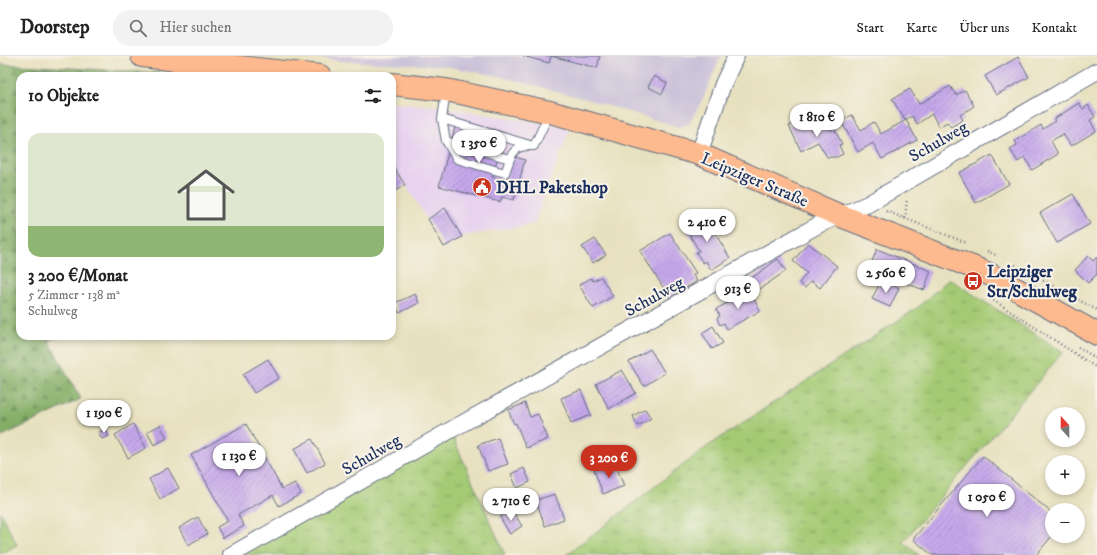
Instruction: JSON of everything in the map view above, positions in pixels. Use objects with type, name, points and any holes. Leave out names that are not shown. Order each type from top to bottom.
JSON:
[{"type":"main road","points":[[142,56],[284,72]]},
{"type":"main road","name":"Leipziger Straße","points":[[396,84],[446,90],[550,112],[699,154],[841,216],[989,274],[1097,334]]},
{"type":"street","points":[[699,154],[723,84],[736,56]]},
{"type":"street","name":"Schulweg","points":[[230,555],[820,224],[868,204],[1097,71]]},
{"type":"lane","points":[[446,90],[442,119],[446,141],[457,159],[505,173],[512,152],[519,148],[534,146]]},
{"type":"lane","points":[[534,146],[550,112]]},
{"type":"lane","points":[[442,119],[534,146]]},
{"type":"lane","points":[[446,141],[510,159]]},
{"type":"path","points":[[1000,305],[1097,368]]},
{"type":"shaded area","points":[[315,56],[723,56],[720,58],[704,96],[689,124],[679,127],[586,99],[498,76],[444,66],[338,61]]},
{"type":"shaded area","points":[[396,103],[434,106],[570,128],[534,224],[463,236],[444,247],[396,169]]},
{"type":"green space","points":[[0,64],[141,72],[16,72],[16,340],[51,340],[49,342],[81,399],[0,437]]},
{"type":"green space","points":[[949,279],[1063,352],[903,542],[919,555],[566,555],[708,446],[917,308]]},
{"type":"green space","points":[[451,433],[505,555],[236,555]]},
{"type":"green space","points":[[0,512],[17,545],[0,554]]},
{"type":"building","points":[[523,56],[551,56],[549,63]]},
{"type":"building","points":[[551,56],[600,56],[597,68]]},
{"type":"building","points":[[1018,57],[1029,77],[996,95],[985,76]]},
{"type":"building","points":[[654,76],[667,83],[662,94],[648,87]]},
{"type":"building","points":[[950,86],[956,95],[965,90],[974,106],[960,115],[963,120],[951,127],[947,122],[939,127],[932,114],[917,124],[912,116],[905,120],[892,99],[910,89],[919,104]]},
{"type":"building","points":[[1079,103],[1083,109],[1088,105],[1095,117],[1090,120],[1096,131],[1071,146],[1063,134],[1051,141],[1058,154],[1032,170],[1025,157],[1018,162],[1010,149],[1017,145],[1015,141],[1041,125],[1043,129],[1055,121],[1054,119]]},
{"type":"building","points":[[852,115],[861,130],[874,122],[881,134],[906,120],[917,140],[882,159],[873,143],[858,152],[841,121]]},
{"type":"building","points":[[805,118],[812,130],[827,122],[831,130],[834,128],[842,144],[839,145],[843,154],[837,157],[827,157],[818,142],[801,151],[789,126]]},
{"type":"building","points":[[457,120],[505,133],[492,177],[506,181],[512,156],[525,160],[514,200],[502,197],[500,202],[439,186]]},
{"type":"building","points":[[992,155],[1009,184],[976,203],[959,173]]},
{"type":"building","points":[[396,170],[405,185],[396,191]]},
{"type":"building","points":[[1073,194],[1090,224],[1057,243],[1040,213]]},
{"type":"building","points":[[445,208],[462,237],[444,247],[428,219]]},
{"type":"building","points":[[704,215],[730,258],[711,270],[706,261],[703,263],[696,252],[699,251],[685,227]]},
{"type":"building","points":[[670,233],[696,273],[693,275],[697,281],[670,298],[640,251]]},
{"type":"building","points":[[595,239],[606,255],[593,263],[582,247]]},
{"type":"building","points":[[808,243],[837,266],[820,288],[811,281],[805,288],[799,283],[807,273],[793,261]]},
{"type":"building","points":[[877,249],[931,271],[924,290],[869,269]]},
{"type":"building","points":[[1088,256],[1093,261],[1097,257],[1097,274],[1088,283],[1075,270]]},
{"type":"building","points":[[778,259],[786,271],[757,291],[749,280]]},
{"type":"building","points":[[601,277],[613,296],[593,308],[579,285],[591,278],[593,281]]},
{"type":"building","points":[[881,280],[899,288],[890,307],[872,299]]},
{"type":"building","points":[[750,291],[760,311],[727,329],[724,323],[720,325],[717,318],[720,316],[716,309]]},
{"type":"building","points":[[415,294],[419,303],[399,313],[396,303]]},
{"type":"building","points":[[713,326],[723,343],[712,349],[702,333]]},
{"type":"building","points":[[650,349],[665,373],[644,386],[629,362]]},
{"type":"building","points":[[268,359],[279,378],[254,393],[243,374]]},
{"type":"building","points":[[622,370],[636,393],[609,409],[596,384]]},
{"type":"building","points":[[581,390],[591,415],[571,423],[561,398]]},
{"type":"building","points":[[525,403],[530,417],[538,414],[548,439],[526,448],[516,423],[514,424],[508,410]]},
{"type":"building","points":[[645,409],[651,418],[638,426],[633,416]]},
{"type":"building","points":[[133,424],[146,448],[128,458],[115,435]]},
{"type":"building","points":[[246,424],[282,489],[295,483],[301,494],[279,506],[273,495],[238,515],[244,526],[223,538],[217,527],[228,521],[191,455]]},
{"type":"building","points":[[160,425],[167,438],[154,445],[147,432]]},
{"type":"building","points":[[105,429],[109,436],[102,439],[98,433]]},
{"type":"building","points":[[498,438],[508,464],[488,471],[478,445]]},
{"type":"building","points":[[312,439],[325,463],[307,473],[294,449]]},
{"type":"building","points":[[983,456],[1045,507],[1046,543],[1036,555],[932,555],[913,539]]},
{"type":"building","points":[[609,464],[611,468],[616,466],[624,486],[603,494],[594,470]]},
{"type":"building","points":[[168,468],[179,488],[160,499],[149,479]]},
{"type":"building","points":[[524,468],[530,482],[517,488],[511,474]]},
{"type":"building","points":[[555,494],[564,519],[545,526],[536,500]]},
{"type":"building","points":[[512,510],[522,526],[510,534],[500,517]]},
{"type":"building","points":[[198,517],[207,534],[188,545],[179,528]]},
{"type":"place","name":"DHL Paketshop","points":[[482,187]]},
{"type":"place","name":"Leipziger Str/Schulweg","points":[[973,281]]}]
